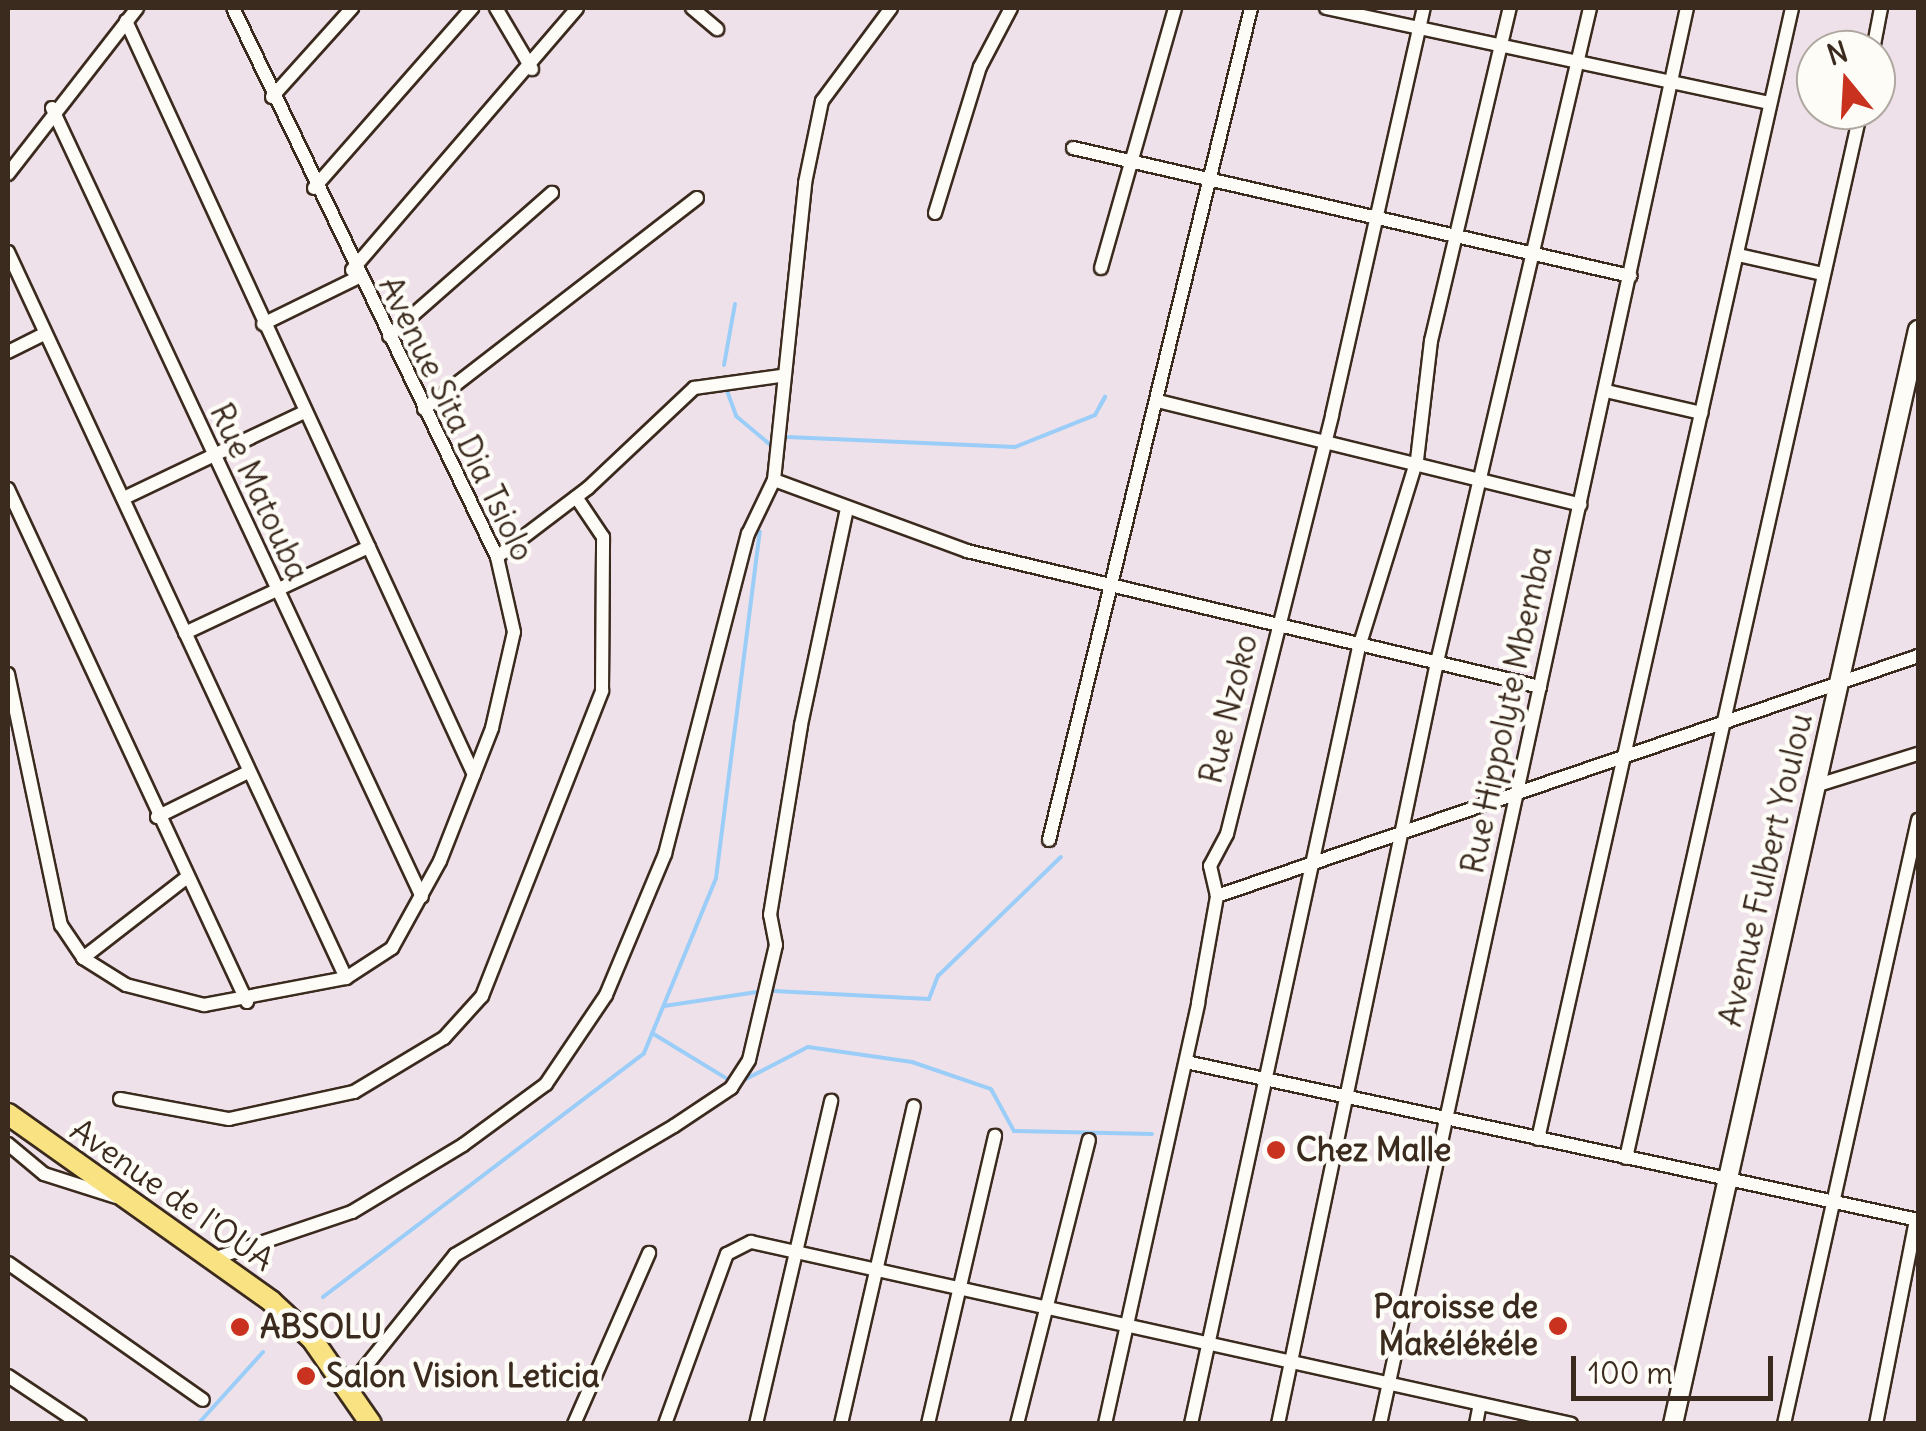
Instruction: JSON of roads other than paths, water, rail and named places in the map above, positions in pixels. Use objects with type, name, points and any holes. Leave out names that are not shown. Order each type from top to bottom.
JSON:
[{"type":"main road","name":"Avenue Fulbert Youlou","points":[[1673,1424],[1918,330]]},
{"type":"main road","name":"Avenue de l'OUA","points":[[8,1114],[124,1199],[219,1258],[302,1329],[350,1386],[371,1424]]},
{"type":"street","points":[[8,174],[52,108],[137,8]]},
{"type":"street","name":"Avenue Sita Dia Tsiolo","points":[[84,958],[176,1001],[247,1002],[346,978],[392,948],[422,897],[474,775],[512,658],[513,610],[497,557],[389,336],[354,274],[233,8]]},
{"type":"street","points":[[272,97],[352,8]]},
{"type":"street","points":[[314,188],[472,8]]},
{"type":"street","points":[[496,8],[532,69]]},
{"type":"street","points":[[263,324],[354,274],[532,69],[577,8]]},
{"type":"street","points":[[692,8],[716,29]]},
{"type":"street","points":[[219,1258],[390,1190],[546,1084],[573,1050],[628,951],[665,854],[748,534],[774,480],[781,376],[822,101],[890,8]]},
{"type":"street","points":[[935,213],[980,67],[1011,8]]},
{"type":"street","points":[[1100,268],[1175,8]]},
{"type":"street","points":[[1049,840],[1214,185],[1251,8]]},
{"type":"street","points":[[1326,8],[1672,86],[1770,103]]},
{"type":"street","name":"Rue Nzoko","points":[[1106,1424],[1186,1062],[1217,896],[1210,866],[1227,834],[1424,8]]},
{"type":"street","points":[[1191,1424],[1359,647],[1417,460],[1431,341],[1510,8]]},
{"type":"street","points":[[1278,1424],[1352,1101],[1438,662],[1590,8]]},
{"type":"street","name":"Rue Hippolyte Mbemba","points":[[1380,1424],[1687,8]]},
{"type":"street","points":[[1538,1138],[1792,8]]},
{"type":"street","points":[[126,21],[474,775]]},
{"type":"street","name":"Rue Matouba","points":[[52,108],[211,456],[422,897]]},
{"type":"street","points":[[1626,1158],[1720,722],[1857,130]]},
{"type":"street","points":[[1073,148],[1214,185],[1630,276]]},
{"type":"street","points":[[389,336],[552,193]]},
{"type":"street","points":[[424,410],[697,198]]},
{"type":"street","points":[[8,252],[346,978]]},
{"type":"street","points":[[1738,255],[1822,274]]},
{"type":"street","points":[[8,352],[44,334]]},
{"type":"street","points":[[497,557],[576,496],[694,388],[781,376]]},
{"type":"street","points":[[1606,391],[1700,413]]},
{"type":"street","points":[[1158,400],[1483,474],[1580,504]]},
{"type":"street","points":[[124,498],[304,412]]},
{"type":"street","points":[[774,480],[846,509],[1110,588],[1540,688]]},
{"type":"street","points":[[8,490],[156,817],[247,1002]]},
{"type":"street","points":[[120,1099],[230,1119],[354,1092],[444,1038],[482,996],[602,691],[603,538],[576,496]]},
{"type":"street","points":[[350,1386],[454,1256],[702,1107],[749,1060],[776,946],[770,914],[801,724],[846,509]]},
{"type":"street","points":[[184,633],[369,547]]},
{"type":"street","points":[[1217,896],[1918,656]]},
{"type":"street","points":[[8,674],[48,883],[84,958],[186,878]]},
{"type":"street","points":[[1815,786],[1918,754]]},
{"type":"street","points":[[156,817],[248,772]]},
{"type":"street","points":[[1784,1424],[1918,820]]},
{"type":"street","points":[[1186,1062],[1264,1083],[1917,1220],[1876,1424]]},
{"type":"street","points":[[756,1424],[831,1101]]},
{"type":"street","points":[[840,1424],[914,1106]]},
{"type":"street","points":[[928,1424],[995,1136]]},
{"type":"street","points":[[1017,1424],[1041,1308],[1089,1140]]},
{"type":"street","points":[[8,1144],[70,1186],[124,1199]]},
{"type":"street","points":[[665,1424],[727,1254],[751,1242],[1566,1423]]},
{"type":"street","points":[[574,1424],[649,1253]]},
{"type":"street","points":[[8,1263],[204,1400]]},
{"type":"street","points":[[8,1376],[80,1424]]},
{"type":"street","points":[[1476,1424],[1480,1404]]},
{"type":"waterway","points":[[724,365],[735,304]]},
{"type":"waterway","points":[[726,388],[736,416],[773,447]]},
{"type":"waterway","points":[[787,437],[1015,447],[1095,415],[1105,397],[1100,406]]},
{"type":"waterway","points":[[323,1297],[644,1053],[716,878],[760,532]]},
{"type":"waterway","points":[[774,991],[929,999],[938,976],[1061,857]]},
{"type":"waterway","points":[[664,1006],[757,992]]},
{"type":"waterway","points":[[652,1033],[729,1080]]},
{"type":"waterway","points":[[742,1081],[808,1047],[912,1062],[991,1089],[1014,1131],[1152,1134]]},
{"type":"waterway","points":[[198,1424],[263,1352]]},
{"type":"place","name":"Chez Malle","points":[[1276,1150]]},
{"type":"place","name":"Paroisse de Makélékéle","points":[[1558,1326]]},
{"type":"place","name":"ABSOLU","points":[[240,1327]]},
{"type":"place","name":"Salon Vision Leticia","points":[[306,1376]]}]
